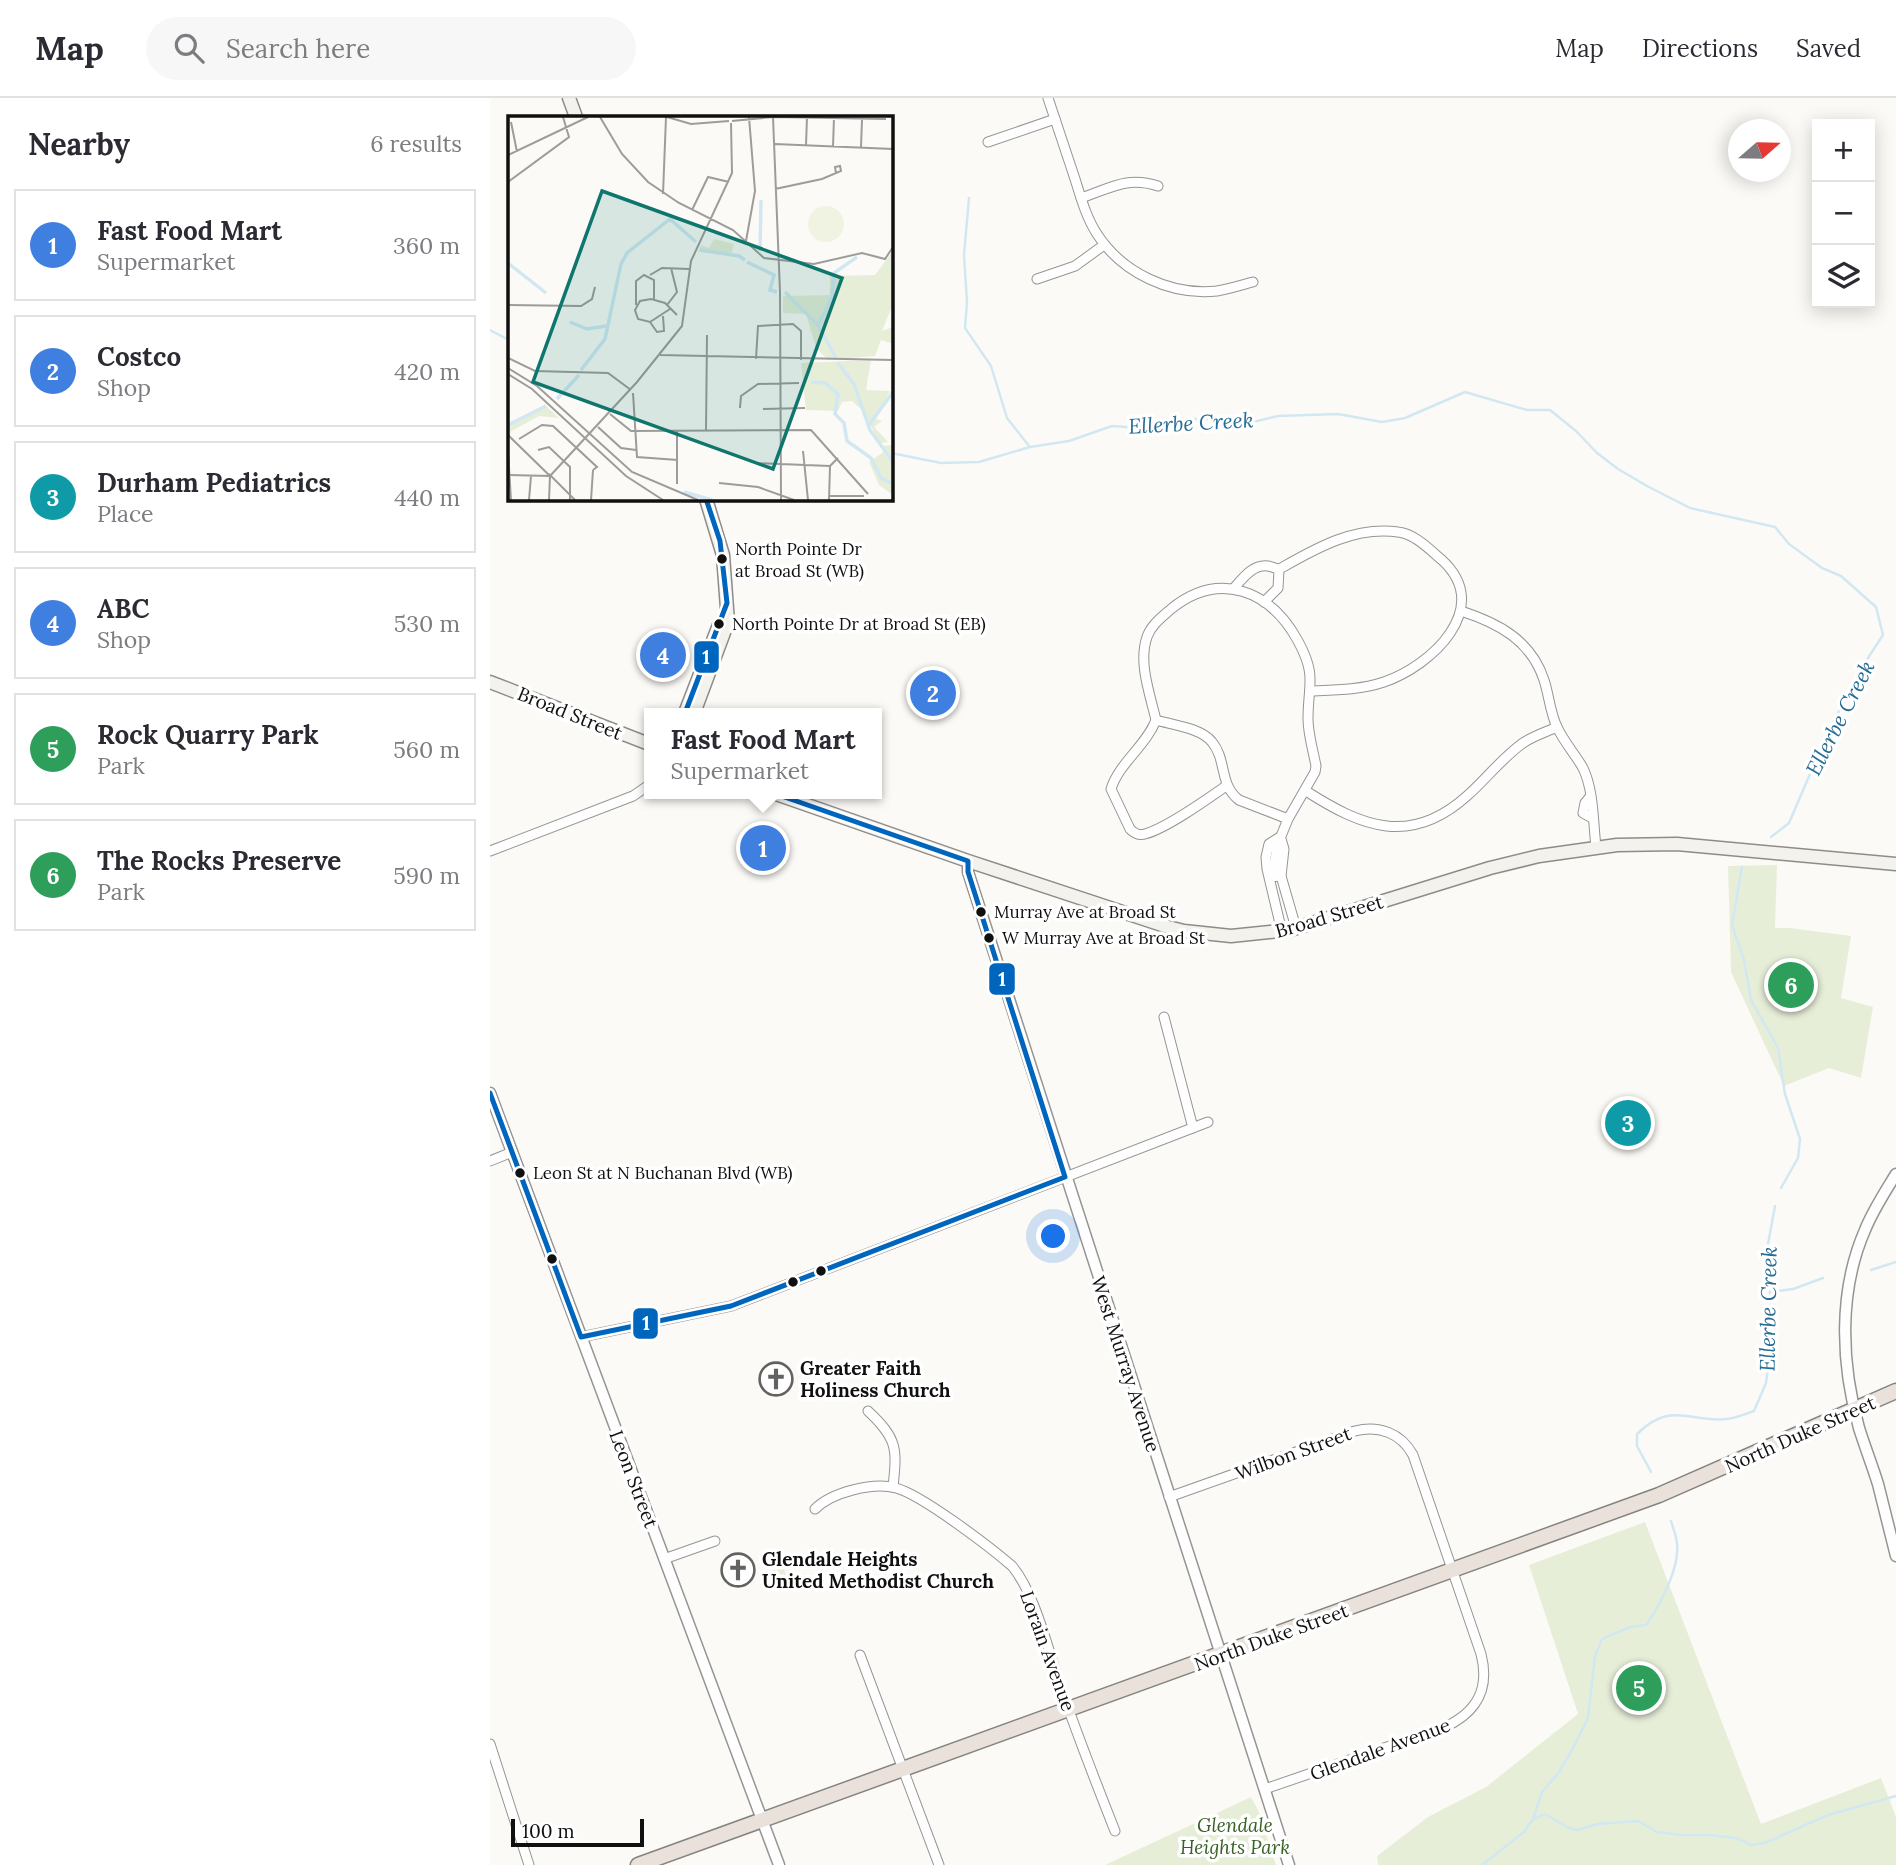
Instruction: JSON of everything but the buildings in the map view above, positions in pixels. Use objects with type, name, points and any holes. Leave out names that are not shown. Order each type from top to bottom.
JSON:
[{"type":"highway","name":"North Duke Street","points":[[638,1865],[1659,1495],[1896,1391]]},
{"type":"main road","points":[[569,98],[576,116]]},
{"type":"main road","points":[[696,708],[728,622],[723,555],[706,500]]},
{"type":"main road","points":[[687,708],[727,603]]},
{"type":"main road","name":"Broad Street","points":[[490,682],[644,742]]},
{"type":"main road","name":"Broad Street","points":[[790,799],[968,861],[1184,931],[1231,936],[1282,932],[1490,868],[1539,856],[1596,847],[1658,844],[1896,864]]},
{"type":"street","points":[[1048,98],[1089,220],[1114,256],[1137,272],[1171,288],[1215,291],[1253,282]]},
{"type":"street","points":[[988,142],[1055,120]]},
{"type":"street","points":[[1081,198],[1132,181],[1158,186]]},
{"type":"street","points":[[1037,279],[1075,266],[1104,245]]},
{"type":"street","points":[[1234,588],[1243,577],[1260,567],[1279,570],[1337,539],[1388,531],[1406,534],[1418,540],[1449,568],[1460,590],[1461,611],[1458,622],[1447,638],[1413,667],[1395,677],[1358,689],[1310,691]]},
{"type":"street","points":[[1264,602],[1278,588],[1279,570]]},
{"type":"street","points":[[1226,786],[1145,834],[1134,833],[1130,829],[1111,789],[1115,778],[1147,739],[1156,720],[1144,669],[1143,653],[1147,635],[1161,618],[1190,596],[1212,589],[1234,588],[1264,602],[1285,623],[1298,642],[1310,669],[1308,729],[1316,766],[1312,780],[1280,837],[1269,844],[1270,877],[1282,932]]},
{"type":"street","points":[[1461,611],[1507,630],[1527,648],[1542,675],[1557,727],[1583,768],[1593,805],[1596,847]]},
{"type":"street","points":[[1156,720],[1205,736],[1213,743],[1226,786],[1239,800],[1288,819]]},
{"type":"street","points":[[1306,791],[1335,810],[1372,825],[1395,827],[1420,823],[1434,819],[1458,804],[1521,744],[1557,727]]},
{"type":"street","points":[[490,851],[633,796],[644,788]]},
{"type":"street","points":[[1280,837],[1284,849],[1281,876]]},
{"type":"street","name":"West Murray Avenue","points":[[968,861],[968,872],[1065,1177],[1289,1865]]},
{"type":"street","points":[[1270,862],[1281,876],[1296,928]]},
{"type":"street","points":[[1270,877],[1281,876]]},
{"type":"street","points":[[1164,1017],[1193,1128]]},
{"type":"street","name":"Leon Street","points":[[490,1093],[779,1865]]},
{"type":"street","points":[[581,1336],[731,1306],[1208,1122]]},
{"type":"street","points":[[490,1161],[512,1152]]},
{"type":"street","points":[[1896,1174],[1866,1228],[1849,1286],[1846,1318],[1847,1360],[1855,1410],[1896,1556]]},
{"type":"street","points":[[815,1509],[843,1493],[893,1487],[897,1460],[892,1440],[889,1433],[868,1411]]},
{"type":"street","name":"Wilbon Street","points":[[1169,1497],[1355,1431],[1374,1428],[1383,1430],[1403,1442],[1413,1455],[1453,1570]]},
{"type":"street","name":"Lorain Avenue","points":[[893,1487],[937,1511],[1003,1558],[1018,1573],[1029,1596],[1115,1831]]},
{"type":"street","points":[[664,1559],[715,1541]]},
{"type":"street","name":"Glendale Avenue","points":[[1265,1789],[1445,1727],[1475,1705],[1483,1685],[1484,1668],[1453,1570]]},
{"type":"street","points":[[860,1655],[939,1865]]},
{"type":"street","points":[[490,1744],[529,1865]]},
{"type":"green space","points":[[1777,865],[1775,928],[1851,936],[1841,998],[1873,1007],[1861,1078],[1829,1068],[1784,1086],[1731,972],[1728,866]]},
{"type":"green space","points":[[1645,1522],[1761,1824],[1881,1778],[1896,1817],[1896,1865],[1378,1865],[1377,1856],[1428,1817],[1486,1787],[1578,1714],[1529,1565]]},
{"type":"green space","points":[[783,1567],[789,1582],[765,1591],[759,1576]]},
{"type":"green space","name":"Glendale Heights Park","points":[[1251,1797],[1276,1865],[1105,1865]]},
{"type":"waterway","points":[[969,198],[964,255],[967,302],[965,328],[991,366],[1007,418],[1029,446]]},
{"type":"waterway","name":"Ellerbe Creek","points":[[490,330],[508,339]]},
{"type":"waterway","name":"Ellerbe Creek","points":[[892,453],[941,463],[979,462],[1030,447],[1069,441],[1112,426],[1154,429],[1179,419],[1209,419],[1240,425],[1278,416],[1338,414],[1382,422],[1405,418],[1465,392],[1527,410],[1550,410],[1597,453],[1647,486],[1690,508],[1775,527],[1789,544],[1822,568],[1841,576],[1876,607],[1883,635],[1843,703],[1789,823],[1771,837]]},
{"type":"waterway","name":"Ellerbe Creek","points":[[1742,867],[1732,925],[1744,960],[1751,1000],[1778,1048],[1785,1094],[1800,1139],[1798,1158],[1781,1188]]},
{"type":"waterway","name":"Ellerbe Creek","points":[[1651,1472],[1637,1446],[1637,1434],[1649,1424],[1670,1415],[1727,1419],[1754,1411],[1766,1383],[1772,1335],[1768,1244],[1775,1206]]},
{"type":"waterway","points":[[1871,1270],[1896,1262]]},
{"type":"waterway","points":[[1770,1292],[1793,1289],[1823,1278]]},
{"type":"waterway","name":"Ellerbe Creek","points":[[1482,1865],[1524,1832],[1533,1819],[1542,1792],[1559,1772],[1573,1748],[1588,1718],[1595,1656],[1602,1639],[1630,1627],[1646,1625],[1657,1607],[1668,1586],[1677,1553],[1677,1540],[1671,1521]]},
{"type":"waterway","points":[[1534,1819],[1545,1814],[1569,1828],[1578,1830],[1597,1824],[1638,1821],[1657,1832],[1736,1838],[1751,1845],[1765,1843],[1828,1815],[1896,1796]]},
{"type":"transit line","name":"1","points":[[687,708],[727,603],[720,541],[706,500]]},
{"type":"transit line","name":"1","points":[[490,1093],[581,1337],[731,1306],[1065,1177],[968,872],[968,861],[790,799]]},
{"type":"place","name":"North Pointe Dr at Broad St (WB)","points":[[722,559]]},
{"type":"place","name":"North Pointe Dr at Broad St (EB)","points":[[719,624]]},
{"type":"place","name":"ABC","points":[[663,655]]},
{"type":"place","name":"Costco","points":[[933,693]]},
{"type":"place","name":"Fast Food Mart","points":[[763,848]]},
{"type":"place","name":"Murray Ave at Broad St","points":[[981,912]]},
{"type":"place","name":"W Murray Ave at Broad St","points":[[989,938]]},
{"type":"place","name":"The Rocks Preserve","points":[[1791,985]]},
{"type":"place","name":"Durham Pediatrics","points":[[1628,1123]]},
{"type":"place","name":"Leon St at N Buchanan Blvd (WB)","points":[[520,1173]]},
{"type":"place","name":"Greater Faith Holiness Church","points":[[776,1379]]},
{"type":"place","name":"Glendale Heights United Methodist Church","points":[[738,1570]]},
{"type":"place","name":"Rock Quarry Park","points":[[1639,1688]]}]
